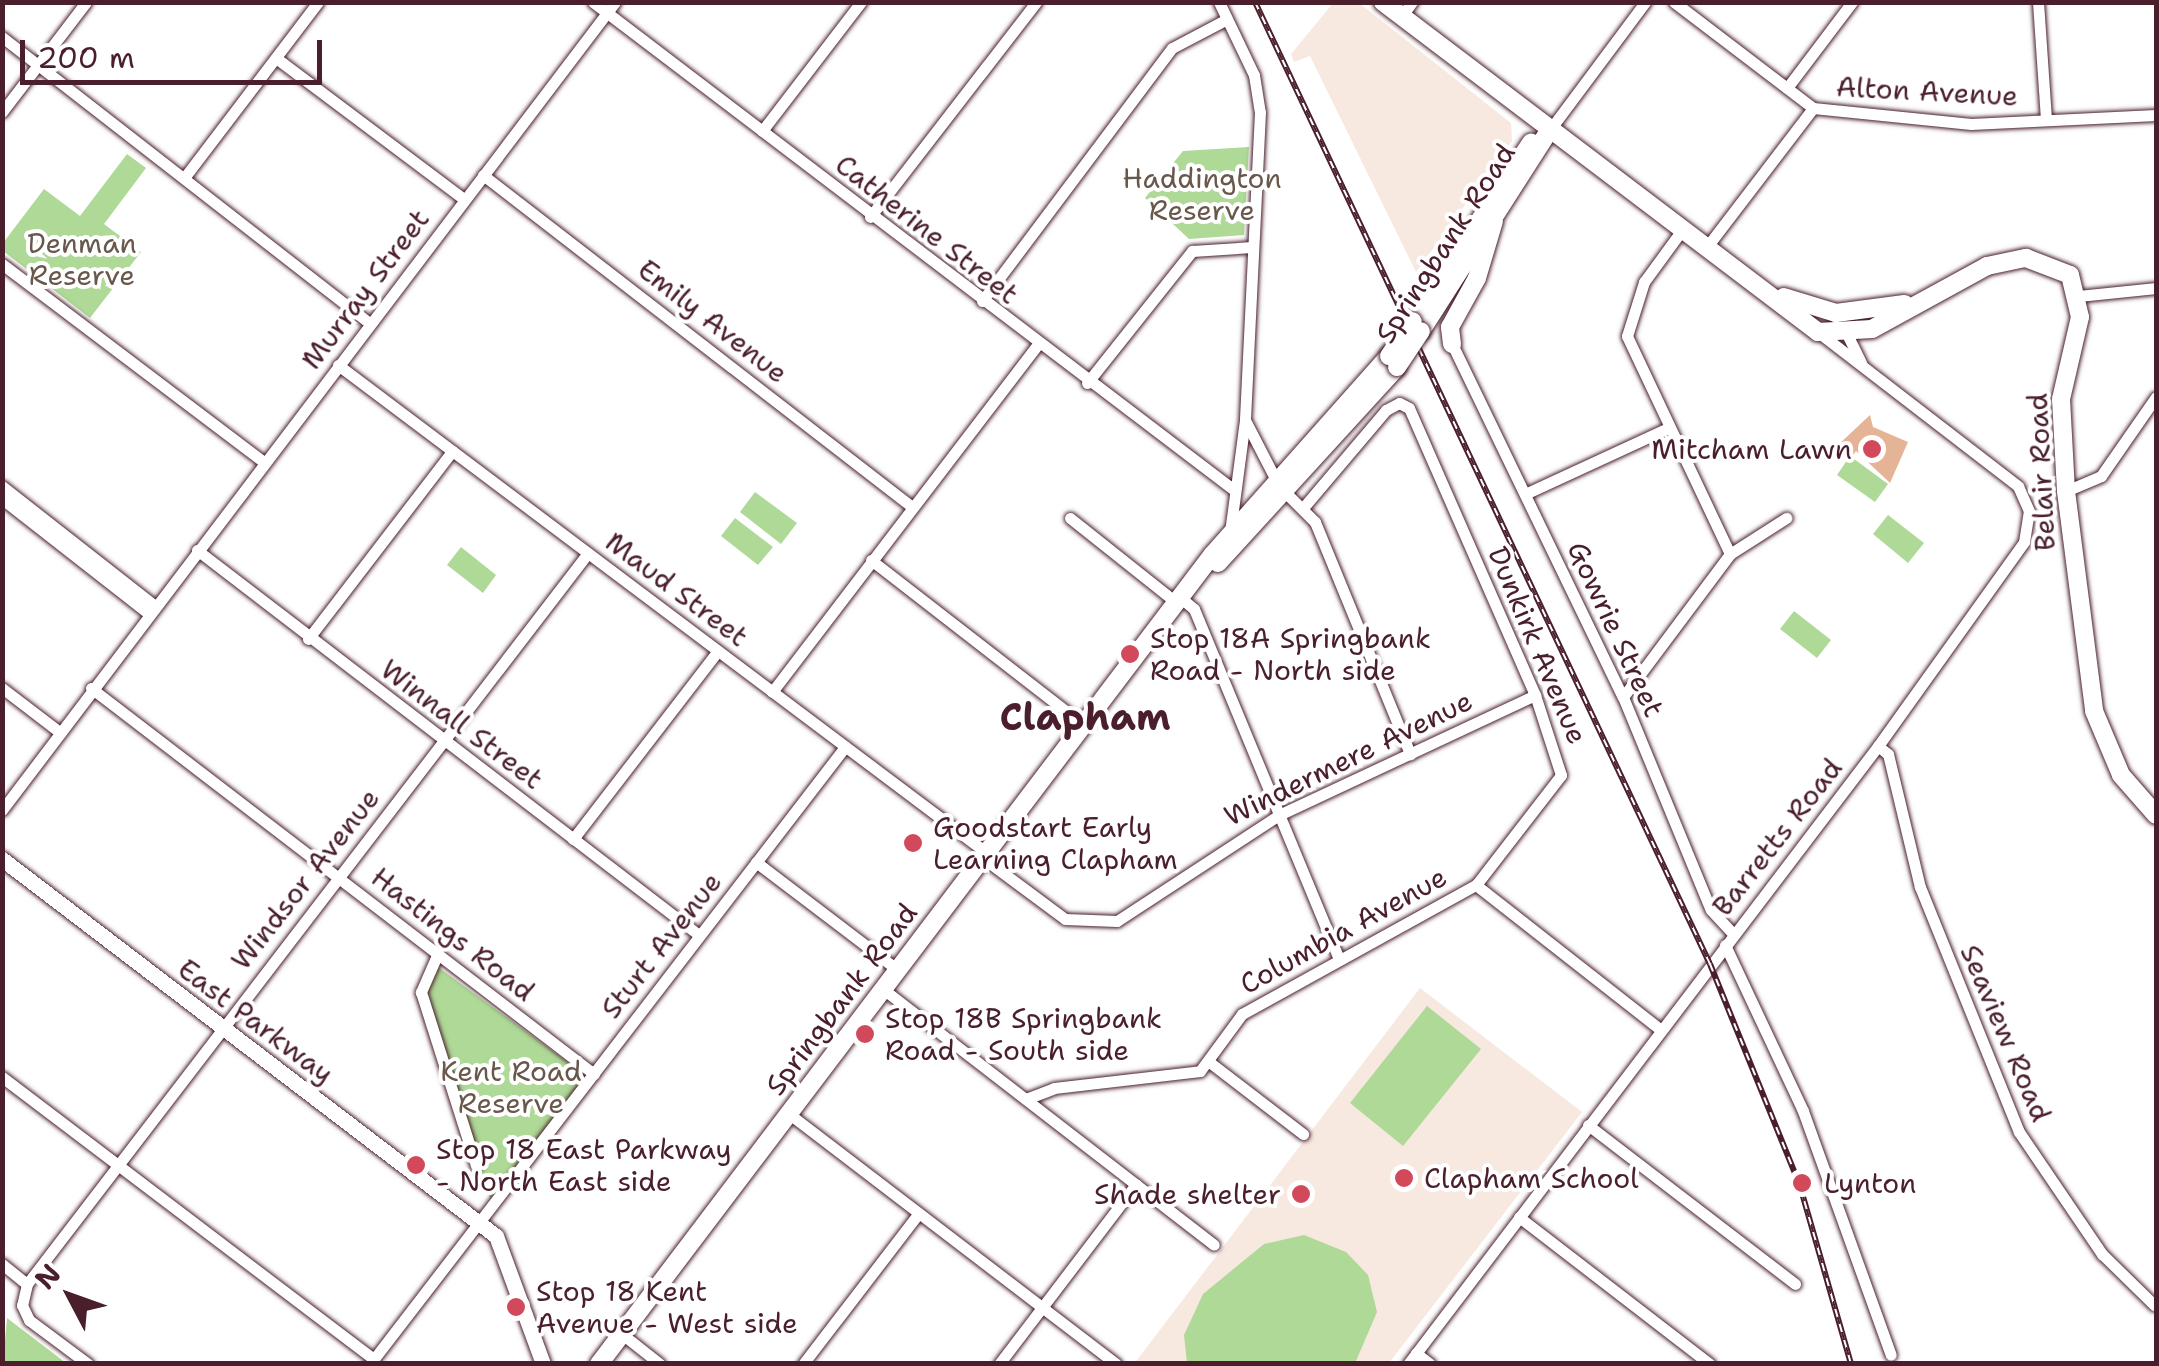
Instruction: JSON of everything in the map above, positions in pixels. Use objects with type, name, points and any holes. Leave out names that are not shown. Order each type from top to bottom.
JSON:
[{"type":"main road","points":[[1383,2],[1406,10],[1548,131],[1818,332],[1848,336],[1987,266],[2026,258],[2065,270],[2079,296]]},
{"type":"main road","points":[[1510,166],[1524,134],[1520,108]]},
{"type":"main road","name":"Springbank Road","points":[[1200,574],[1393,362],[1510,166],[1548,131]]},
{"type":"main road","name":"Springbank Road","points":[[1417,326],[1437,306],[1548,131]]},
{"type":"main road","points":[[1452,344],[1461,305],[1496,211]]},
{"type":"main road","points":[[1746,278],[1848,336]]},
{"type":"main road","name":"Belair Road","points":[[2079,296],[2061,399],[2066,491],[2102,740],[2156,815]]},
{"type":"main road","points":[[1789,299],[1858,314],[1919,300]]},
{"type":"main road","points":[[1437,306],[1461,305]]},
{"type":"main road","name":"Springbank Road","points":[[600,1364],[1230,534],[1282,487]]},
{"type":"street","points":[[2,112],[86,2]]},
{"type":"street","points":[[184,178],[318,2]]},
{"type":"street","name":"Catherine Street","points":[[593,2],[611,8],[870,217],[1234,490]]},
{"type":"street","points":[[762,131],[861,2]]},
{"type":"street","points":[[870,217],[1036,2]]},
{"type":"street","points":[[1219,2],[1259,94],[1245,420],[1230,534]]},
{"type":"street","points":[[1548,131],[1645,2]]},
{"type":"street","points":[[1674,2],[1814,108]]},
{"type":"street","points":[[1788,88],[1852,2]]},
{"type":"street","points":[[2038,2],[2046,120]]},
{"type":"street","name":"Murray Street","points":[[2,810],[58,731],[611,8]]},
{"type":"street","points":[[982,301],[1172,48],[1227,19]]},
{"type":"street","points":[[2,38],[370,323]]},
{"type":"street","points":[[276,58],[464,199]]},
{"type":"street","name":"Alton Avenue","points":[[1706,248],[1814,108],[1971,124],[2156,115]]},
{"type":"street","name":"Emily Avenue","points":[[484,174],[911,506]]},
{"type":"street","points":[[1682,230],[1644,282],[1627,336],[1730,554]]},
{"type":"street","points":[[1087,382],[1192,251],[1252,247]]},
{"type":"street","points":[[2,264],[264,462]]},
{"type":"street","points":[[2079,296],[2156,288]]},
{"type":"street","name":"Barretts Road","points":[[1412,1358],[1878,746],[2016,558],[2029,510],[2018,486],[1862,362],[1818,332]]},
{"type":"street","name":"Barretts Road","points":[[1848,336],[1862,362]]},
{"type":"street","name":"Gowrie Street","points":[[1452,344],[1623,697],[1711,910],[1729,940],[1802,1111],[1891,1356]]},
{"type":"street","points":[[772,692],[1037,346]]},
{"type":"street","name":"Maud Street","points":[[338,365],[985,856]]},
{"type":"street","points":[[2066,491],[2101,476],[2156,397]]},
{"type":"street","name":"Dunkirk Avenue","points":[[1302,508],[1386,410],[1409,408],[1535,695],[1561,774],[1476,885]]},
{"type":"street","points":[[1245,420],[1282,487],[1302,508],[1410,754]]},
{"type":"street","points":[[1524,494],[1668,428]]},
{"type":"street","points":[[308,639],[452,451]]},
{"type":"street","points":[[2,486],[151,609]]},
{"type":"street","points":[[2,499],[151,609]]},
{"type":"street","points":[[1070,518],[1196,612],[1338,958]]},
{"type":"street","points":[[1623,697],[1730,554],[1786,518]]},
{"type":"street","name":"Winnall Street","points":[[197,550],[308,639],[699,935]]},
{"type":"street","name":"Windsor Avenue","points":[[27,1284],[588,553]]},
{"type":"street","points":[[870,560],[1084,726]]},
{"type":"street","points":[[573,839],[718,651]]},
{"type":"street","points":[[2,688],[58,731]]},
{"type":"street","name":"Hastings Road","points":[[92,688],[594,1074]]},
{"type":"street","name":"Windermere Avenue","points":[[985,856],[1065,918],[1117,920],[1279,815],[1535,695]]},
{"type":"street","name":"Seaview Road","points":[[1878,746],[1888,754],[1920,887],[2019,1132],[2102,1254],[2154,1306]]},
{"type":"street","name":"Sturt Avenue","points":[[372,1361],[845,747]]},
{"type":"street","name":"East Parkway","points":[[2,859],[479,1223],[506,1249],[543,1364]]},
{"type":"street","points":[[756,862],[898,970]]},
{"type":"street","points":[[1476,885],[1661,1030]]},
{"type":"street","name":"Columbia Avenue","points":[[1208,1060],[1242,1014],[1476,885]]},
{"type":"street","points":[[438,954],[421,992],[476,1165]]},
{"type":"street","points":[[883,989],[1214,1245]]},
{"type":"street","points":[[1026,1099],[1054,1088],[1200,1071],[1208,1060],[1303,1134]]},
{"type":"street","points":[[2,1077],[372,1361]]},
{"type":"street","points":[[788,1113],[1116,1364]]},
{"type":"street","points":[[1588,1125],[1795,1284]]},
{"type":"street","points":[[999,1364],[1136,1184]]},
{"type":"street","points":[[802,1364],[919,1212]]},
{"type":"street","points":[[1519,1217],[1710,1364]]},
{"type":"street","points":[[2,1264],[27,1284],[22,1305],[29,1320],[88,1364]]},
{"type":"street","points":[[622,1334],[660,1364]]},
{"type":"street","points":[[1412,1358],[1430,1364]]},
{"type":"shaded area","points":[[1334,2],[1359,3],[1511,123],[1512,141],[1416,272],[1310,56],[1294,62],[1291,54]]},
{"type":"shaded area","name":"Clapham School","points":[[1420,988],[1582,1112],[1389,1363],[1134,1364]]},
{"type":"green space","name":"Haddington Reserve","points":[[1249,147],[1244,235],[1189,239],[1145,198],[1183,151]]},
{"type":"green space","name":"Denman Reserve","points":[[127,154],[146,168],[104,224],[141,252],[90,318],[3,251],[3,243],[44,189],[80,216]]},
{"type":"green space","points":[[1850,456],[1888,484],[1875,502],[1837,475]]},
{"type":"green space","points":[[755,492],[797,523],[781,544],[740,512]]},
{"type":"green space","points":[[1888,515],[1924,543],[1908,563],[1873,534]]},
{"type":"green space","points":[[735,518],[773,547],[758,565],[721,536]]},
{"type":"green space","points":[[461,547],[496,575],[483,593],[447,565]]},
{"type":"green space","points":[[1794,611],[1831,640],[1817,658],[1780,629]]},
{"type":"green space","name":"Kent Road Reserve","points":[[438,967],[588,1077],[491,1202],[426,993]]},
{"type":"green space","points":[[1427,1006],[1481,1049],[1403,1146],[1350,1103]]},
{"type":"green space","points":[[1304,1235],[1346,1252],[1368,1275],[1377,1312],[1356,1361],[1187,1363],[1184,1335],[1203,1294],[1264,1244]]},
{"type":"green space","points":[[7,1318],[66,1363],[3,1363]]},
{"type":"building","name":"Mitcham Lawn","points":[[1870,415],[1873,427],[1908,442],[1890,483],[1856,451],[1852,457],[1837,446]]},
{"type":"railway","points":[[1255,2],[1710,964],[1800,1186],[1851,1364]]},
{"type":"place","name":"Mitcham Lawn","points":[[1872,449]]},
{"type":"place","name":"Stop 18A Springbank Road - North side","points":[[1130,654]]},
{"type":"place","name":"Goodstart Early Learning Clapham","points":[[913,843]]},
{"type":"place","name":"Stop 18B Springbank Road - South side","points":[[865,1034]]},
{"type":"place","name":"Stop 18 East Parkway - North East side","points":[[416,1165]]},
{"type":"place","name":"Clapham School","points":[[1404,1178]]},
{"type":"place","name":"Lynton","points":[[1802,1183]]},
{"type":"place","name":"Shade shelter","points":[[1301,1194]]},
{"type":"place","name":"Stop 18 Kent Avenue - West side","points":[[516,1307]]},
{"type":"district","name":"Clapham","points":[[1085,717]]}]
